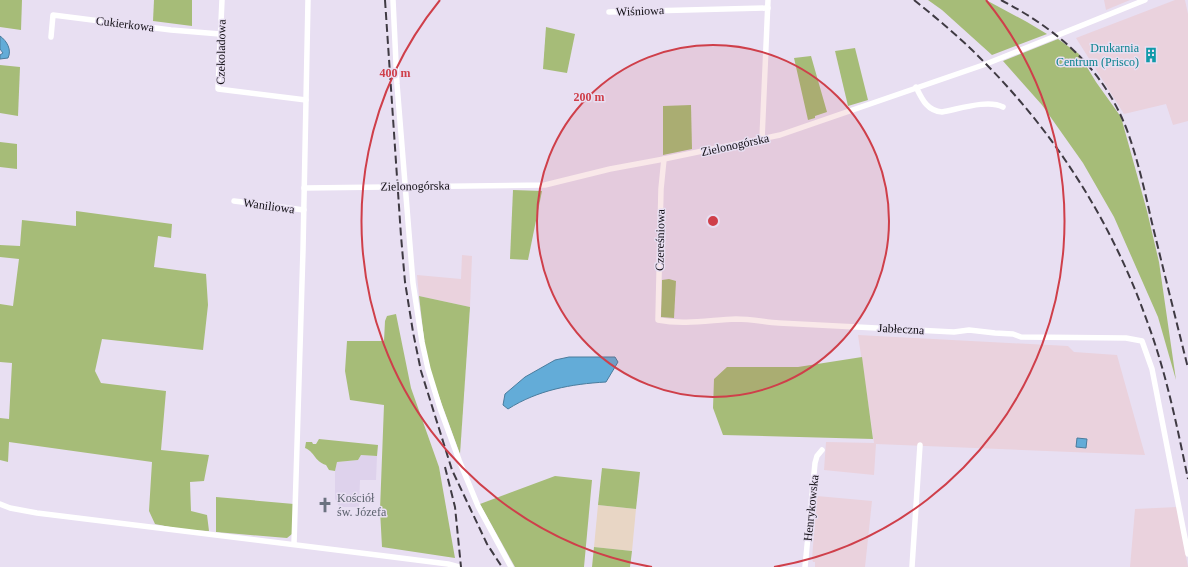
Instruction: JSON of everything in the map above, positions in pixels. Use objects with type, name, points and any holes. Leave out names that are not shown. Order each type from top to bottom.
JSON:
[{"type":"street","name":"Czekoladowa","points":[[222,0],[218,89],[306,100]]},
{"type":"street","points":[[294,544],[304,210],[308,0]]},
{"type":"street","points":[[393,0],[397,84],[405,186],[414,283],[422,342],[428,369],[440,408],[478,506],[511,567]]},
{"type":"street","points":[[762,139],[768,0]]},
{"type":"street","name":"Zielonogórska","points":[[304,188],[545,185],[610,169],[780,135],[986,64],[1145,0]]},
{"type":"street","name":"Wiśniowa","points":[[608,12],[768,8]]},
{"type":"street","name":"Cukierkowa","points":[[51,37],[54,15],[170,30],[220,34]]},
{"type":"street","points":[[916,87],[925,104],[932,110],[938,112],[985,104],[1003,107]]},
{"type":"street","name":"Czereśniowa","points":[[658,320],[661,189],[664,159]]},
{"type":"street","name":"Waniliowa","points":[[234,201],[304,210]]},
{"type":"street","name":"Jabłeczna","points":[[658,320],[696,322],[753,320],[780,323],[946,331],[969,330],[1013,334],[1021,337],[1126,338],[1142,341],[1152,369],[1188,554]]},
{"type":"street","points":[[912,567],[920,445]]},
{"type":"street","name":"Henrykowska","points":[[805,567],[817,456],[822,450]]},
{"type":"street","points":[[0,504],[10,508],[37,513],[294,544],[448,564],[459,567]]},
{"type":"shaded area","points":[[1104,0],[1130,0],[1106,10]]},
{"type":"shaded area","points":[[1175,0],[1185,0],[1188,14],[1188,121],[1173,125],[1166,104],[1124,114],[1076,38]]},
{"type":"shaded area","points":[[462,255],[472,256],[470,307],[419,296],[417,275],[461,279]]},
{"type":"shaded area","points":[[858,335],[1068,346],[1074,352],[1117,355],[1145,455],[876,444],[874,475],[824,470],[826,442],[874,443]]},
{"type":"shaded area","points":[[361,455],[377,456],[376,480],[360,480],[359,507],[339,506],[335,499],[335,471],[337,462],[358,460]]},
{"type":"shaded area","points":[[817,496],[872,501],[865,567],[815,567],[815,562],[813,562],[812,559]]},
{"type":"shaded area","points":[[598,505],[636,509],[632,551],[594,547]]},
{"type":"shaded area","points":[[1177,507],[1188,567],[1130,567],[1135,509]]},
{"type":"green space","points":[[0,0],[22,0],[21,30],[0,27]]},
{"type":"green space","points":[[154,0],[192,0],[192,26],[153,21]]},
{"type":"green space","points":[[928,0],[986,0],[1047,34],[992,55],[942,10]]},
{"type":"green space","points":[[546,27],[575,34],[567,73],[543,69]]},
{"type":"green space","points":[[1058,39],[1079,54],[1096,82],[1121,117],[1147,211],[1159,262],[1176,380],[1158,317],[1114,217],[1083,163],[1042,105],[1003,61]]},
{"type":"green space","points":[[855,48],[868,100],[848,106],[835,51]]},
{"type":"green space","points":[[811,56],[827,112],[808,120],[794,58]]},
{"type":"green space","points":[[0,65],[20,67],[18,116],[0,113]]},
{"type":"green space","points":[[691,105],[692,149],[663,155],[663,106]]},
{"type":"green space","points":[[0,142],[17,144],[17,169],[0,167]]},
{"type":"green space","points":[[513,190],[542,191],[528,260],[510,259]]},
{"type":"green space","points":[[76,211],[172,224],[171,238],[158,236],[154,267],[206,274],[208,305],[203,350],[102,339],[95,371],[101,383],[166,391],[161,450],[209,455],[204,481],[190,482],[191,511],[207,515],[209,531],[185,530],[155,524],[149,511],[152,462],[9,442],[8,462],[0,460],[0,418],[9,419],[12,363],[0,362],[0,304],[13,306],[19,259],[0,257],[0,245],[20,246],[22,220],[76,226]]},
{"type":"green space","points":[[669,279],[676,281],[674,318],[661,317],[662,280]]},
{"type":"green space","points":[[419,296],[470,307],[460,454],[433,380],[425,347]]},
{"type":"green space","points":[[396,314],[411,388],[439,467],[455,558],[382,547],[380,510],[384,405],[350,400],[345,371],[347,341],[384,341],[385,321],[387,316]]},
{"type":"green space","points":[[862,357],[873,439],[723,435],[713,408],[714,379],[727,367],[798,367]]},
{"type":"green space","points":[[319,439],[378,445],[377,456],[361,455],[358,460],[337,462],[335,471],[329,470],[326,465],[319,461],[305,448],[306,442],[316,444]]},
{"type":"green space","points":[[602,468],[640,472],[636,509],[598,505]]},
{"type":"green space","points":[[555,476],[592,480],[584,567],[515,567],[480,504]]},
{"type":"green space","points":[[216,497],[294,504],[292,534],[287,538],[216,532]]},
{"type":"green space","points":[[594,547],[632,551],[630,567],[592,567]]},
{"type":"water","points":[[0,36],[5,40],[8,46],[8,58],[0,59],[0,55],[3,53],[0,49]]},
{"type":"water","points":[[569,357],[615,357],[618,362],[606,382],[580,384],[555,389],[519,402],[508,409],[503,405],[505,394],[525,377],[555,360]]},
{"type":"water","points":[[1077,438],[1087,439],[1086,448],[1076,447]]},
{"type":"railway","points":[[385,0],[405,282],[421,371],[452,470],[487,544],[502,567]]},
{"type":"railway","points":[[914,0],[969,47],[1012,92],[1037,121],[1060,152],[1100,217],[1118,251],[1133,285],[1154,340],[1180,439],[1188,479]]},
{"type":"railway","points":[[1001,0],[1041,24],[1060,38],[1092,70],[1117,108],[1127,130],[1138,164],[1188,368]]},
{"type":"railway","points":[[445,467],[455,507],[461,567]]},
{"type":"place","name":"Drukarnia Centrum (Prisco)","points":[[1151,55]]},
{"type":"place","name":"Kościół św. Józefa","points":[[325,505]]}]
